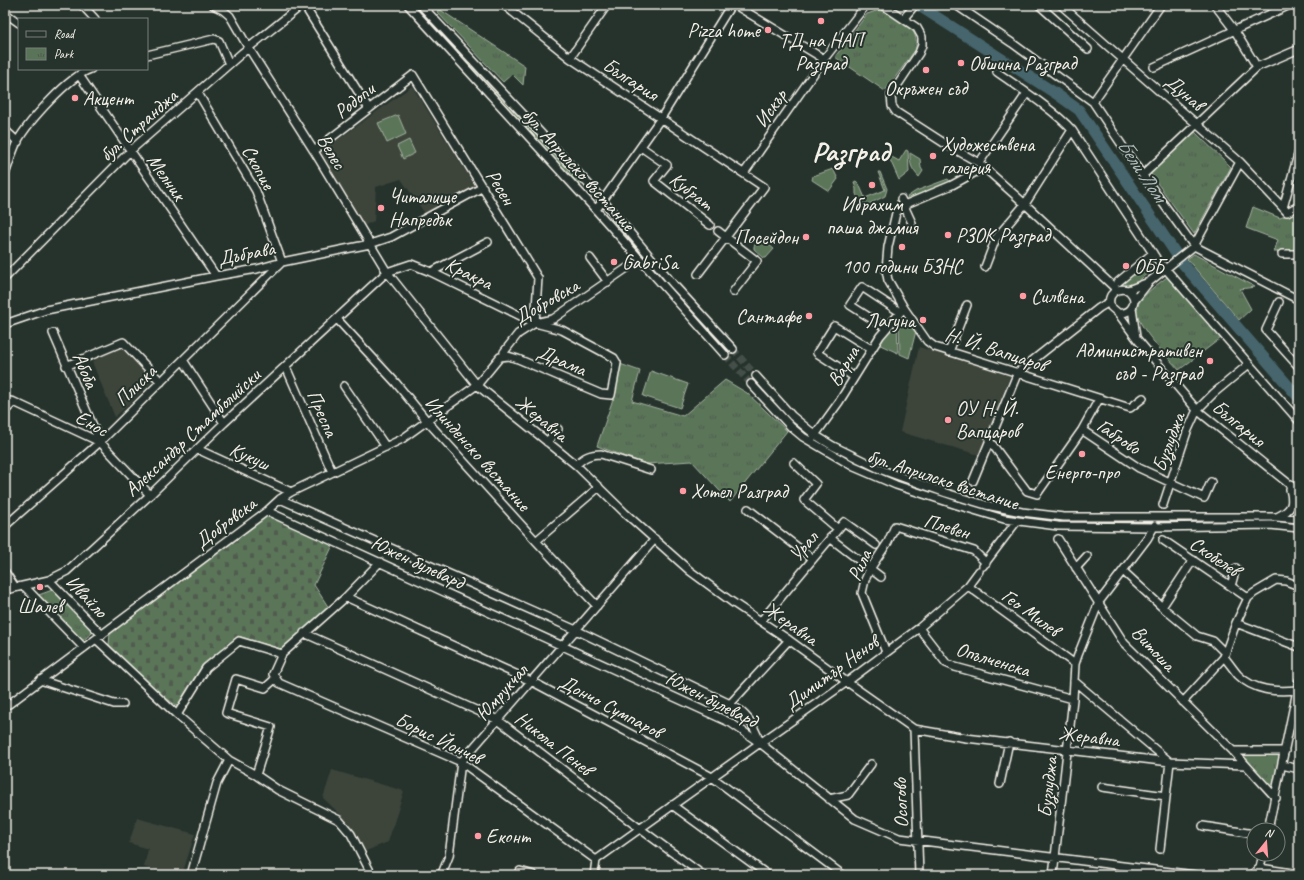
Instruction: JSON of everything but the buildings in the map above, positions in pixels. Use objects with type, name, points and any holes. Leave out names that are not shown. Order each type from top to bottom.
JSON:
[{"type":"street","points":[[82,5],[94,18]]},
{"type":"street","name":"Велес","points":[[213,5],[223,10],[230,16],[387,272]]},
{"type":"street","points":[[303,5],[368,109]]},
{"type":"street","name":"бул. Странджа","points":[[5,278],[130,152],[248,47],[303,5]]},
{"type":"street","name":"бул. Априлско въстание","points":[[408,5],[596,210],[725,356]]},
{"type":"street","name":"бул. Априлско въстание","points":[[421,5],[603,201],[674,285],[733,349]]},
{"type":"street","name":"България","points":[[504,5],[570,58],[764,187],[726,237]]},
{"type":"street","points":[[570,58],[607,5]]},
{"type":"street","points":[[596,210],[661,118],[731,5]]},
{"type":"street","points":[[735,5],[824,59]]},
{"type":"street","name":"Искър","points":[[744,173],[824,59],[866,5]]},
{"type":"street","points":[[883,5],[917,28],[922,37],[922,45],[919,53],[891,95],[892,106],[896,112],[981,165],[1117,290]]},
{"type":"street","points":[[904,18],[915,5]]},
{"type":"street","points":[[956,5],[1012,43],[1093,102],[1142,175],[1194,246],[1299,300]]},
{"type":"street","points":[[1039,5],[1088,49]]},
{"type":"street","name":"Дунав","points":[[1061,5],[1240,162],[1283,208]]},
{"type":"street","points":[[1093,102],[1161,5]]},
{"type":"street","points":[[1215,5],[1235,30],[1257,67]]},
{"type":"street","points":[[1154,67],[1290,5]]},
{"type":"street","points":[[5,13],[18,22]]},
{"type":"street","points":[[148,55],[214,40],[218,41],[229,64]]},
{"type":"street","points":[[1142,175],[1257,67],[1299,49]]},
{"type":"street","points":[[6,170],[18,142],[45,104],[86,70]]},
{"type":"street","points":[[997,72],[1027,93],[1072,130],[1153,253],[1299,421]]},
{"type":"street","name":"Мелник","points":[[79,75],[130,152],[216,276]]},
{"type":"street","name":"Родопи","points":[[314,151],[413,75]]},
{"type":"street","name":"Ресен","points":[[413,75],[538,278],[535,323]]},
{"type":"street","name":"Скопие","points":[[198,93],[256,192],[282,262]]},
{"type":"street","points":[[912,223],[903,202],[952,185],[981,165],[1027,93]]},
{"type":"street","points":[[5,130],[18,142]]},
{"type":"street","points":[[985,267],[996,238],[1025,204],[1072,130]]},
{"type":"street","name":"Кубрат","points":[[641,147],[667,165],[654,182],[710,225]]},
{"type":"street","points":[[1299,151],[1283,208],[1287,212],[1299,206]]},
{"type":"street","points":[[1137,339],[1132,308],[1134,301],[1149,282],[1194,246],[1240,162]]},
{"type":"street","name":"Дъбрава","points":[[5,324],[46,310],[256,269],[282,262],[370,244],[391,237],[483,187]]},
{"type":"street","name":"Н. Й. Вапцаров","points":[[903,202],[896,213],[889,237],[886,270],[888,280],[902,310],[927,341],[935,347],[949,352],[1018,372],[1130,408],[1143,398]]},
{"type":"street","points":[[718,231],[757,261],[733,292]]},
{"type":"street","points":[[698,274],[726,237]]},
{"type":"street","points":[[431,272],[488,242]]},
{"type":"street","points":[[1118,282],[1153,253]]},
{"type":"street","points":[[1282,254],[1299,254]]},
{"type":"street","points":[[590,258],[608,282]]},
{"type":"street","name":"Плиска","points":[[5,526],[100,442],[282,262]]},
{"type":"street","name":"Кракра","points":[[387,272],[412,264],[535,323],[562,330],[614,358],[617,363],[611,395]]},
{"type":"street","name":"Добровска","points":[[5,705],[9,704],[99,637],[267,511],[280,499],[291,492],[402,439],[476,385],[518,334],[535,323],[553,319],[628,268]]},
{"type":"street","points":[[256,269],[262,283]]},
{"type":"street","name":"Александър Стамболийски","points":[[5,590],[49,580],[66,571],[150,495],[224,423],[387,272]]},
{"type":"street","name":"Жеравна","points":[[387,272],[476,385],[576,465],[690,571],[914,729],[966,738],[1170,762],[1245,765]]},
{"type":"street","points":[[1132,308],[1126,313],[1118,313],[1112,310],[1109,302],[1111,295],[1117,290],[1128,290],[1149,282]]},
{"type":"street","points":[[886,328],[850,305],[862,287],[902,310]]},
{"type":"street","points":[[1128,290],[1134,301]]},
{"type":"street","points":[[972,481],[1018,372],[1099,308],[1109,302]]},
{"type":"street","points":[[1279,302],[1266,330],[1299,368]]},
{"type":"street","points":[[949,352],[967,305]]},
{"type":"street","name":"Варна","points":[[811,442],[836,406],[880,336],[902,310]]},
{"type":"street","name":"България","points":[[1118,313],[1137,339],[1197,410],[1282,479]]},
{"type":"street","name":"Илинденско въстание","points":[[337,319],[396,383],[427,421],[597,606]]},
{"type":"street","points":[[854,377],[817,353],[834,326],[872,349]]},
{"type":"street","name":"Абоба","points":[[53,333],[100,442]]},
{"type":"street","points":[[66,366],[123,342],[161,382]]},
{"type":"street","name":"Драма","points":[[502,354],[518,359],[600,394],[611,395]]},
{"type":"street","points":[[183,360],[224,423]]},
{"type":"street","name":"Бузлуджа","points":[[1163,505],[1187,432],[1197,410],[1214,393],[1249,364]]},
{"type":"street","name":"Преспа","points":[[286,367],[332,472]]},
{"type":"street","name":"бул. Априлско въстание","points":[[756,376],[792,416],[815,435],[849,455],[882,470],[986,505],[1022,512],[1064,517],[1276,517],[1299,519]]},
{"type":"street","name":"бул. Априлско въстание","points":[[751,384],[791,427],[811,442],[842,461],[881,479],[957,505],[1017,521],[1058,526],[1155,527],[1270,525],[1299,528]]},
{"type":"street","points":[[344,386],[386,447]]},
{"type":"street","points":[[989,440],[1027,491],[1037,494],[1082,430],[1099,399]]},
{"type":"street","name":"Енос","points":[[5,400],[14,402],[100,442],[150,495]]},
{"type":"street","points":[[5,410],[14,402]]},
{"type":"street","points":[[547,442],[558,430]]},
{"type":"street","name":"Габрово","points":[[1082,430],[1139,468],[1204,498],[1211,482]]},
{"type":"street","name":"Кукуш","points":[[197,449],[291,492]]},
{"type":"street","points":[[576,465],[585,457],[593,454],[601,454],[651,470]]},
{"type":"street","points":[[794,463],[816,484],[804,500],[838,529]]},
{"type":"street","points":[[1282,479],[1299,498]]},
{"type":"street","points":[[1282,479],[1299,492]]},
{"type":"street","points":[[536,541],[599,487]]},
{"type":"street","points":[[1276,517],[1284,514],[1290,507],[1292,500],[1290,489]]},
{"type":"street","points":[[280,499],[740,709],[753,725],[760,743]]},
{"type":"street","points":[[748,509],[813,559]]},
{"type":"street","name":"Южен булевард","points":[[267,511],[563,644],[731,723],[760,743],[854,819],[899,838],[1055,856],[1195,875]]},
{"type":"street","name":"Бузлуджа","points":[[1053,875],[1073,699],[1075,664],[1099,602],[1155,527],[1158,517]]},
{"type":"street","name":"Димитър Ненов","points":[[596,860],[639,828],[847,682],[919,628],[968,586],[1017,521]]},
{"type":"street","name":"Урал","points":[[761,621],[844,522],[876,546]]},
{"type":"street","name":"Плевен","points":[[895,526],[974,551],[983,566]]},
{"type":"street","name":"Рила","points":[[886,652],[862,593],[865,580],[870,569],[888,542],[895,526]]},
{"type":"street","points":[[830,538],[881,577]]},
{"type":"street","points":[[574,632],[656,539]]},
{"type":"street","name":"Витоша","points":[[1058,539],[1124,643],[1233,751],[1245,765]]},
{"type":"street","name":"Скобелев","points":[[1163,540],[1248,598]]},
{"type":"street","points":[[1076,568],[1087,556]]},
{"type":"street","points":[[1162,607],[1193,560]]},
{"type":"street","points":[[256,775],[271,727],[226,713],[236,679],[265,688],[275,679],[273,674],[282,654],[346,597],[380,562]]},
{"type":"street","points":[[1231,586],[1236,568]]},
{"type":"street","points":[[1123,571],[1162,607],[1197,636],[1213,641],[1225,655],[1238,675],[1250,684],[1263,689],[1280,692],[1297,690]]},
{"type":"street","points":[[5,572],[15,587]]},
{"type":"street","name":"Ивайло","points":[[49,580],[99,637],[178,715],[229,760],[256,775],[278,790],[339,820],[351,834],[372,875]]},
{"type":"street","points":[[1183,702],[1225,655],[1236,623],[1248,598],[1276,580],[1299,586]]},
{"type":"street","points":[[24,586],[84,648]]},
{"type":"street","name":"Гео Милев","points":[[968,586],[1075,664]]},
{"type":"street","name":"Дончо Сумпаров","points":[[346,597],[531,681],[712,777],[843,875]]},
{"type":"street","points":[[1236,623],[1299,647]]},
{"type":"street","name":"Опълченска","points":[[919,628],[946,663],[950,665],[1073,699]]},
{"type":"street","name":"Юмрукчал","points":[[461,762],[574,632]]},
{"type":"street","name":"Никола Пенев","points":[[304,633],[498,720],[703,875]]},
{"type":"street","points":[[730,704],[789,640]]},
{"type":"street","points":[[178,715],[206,668],[239,641],[282,654]]},
{"type":"street","name":"Борис Йончев","points":[[275,679],[279,683],[461,762],[596,860]]},
{"type":"street","points":[[40,680],[114,704],[123,704]]},
{"type":"street","points":[[1074,681],[1170,762],[1160,849]]},
{"type":"street","points":[[1270,822],[1285,751],[1296,715],[1297,690],[1299,681]]},
{"type":"street","name":"Осогово","points":[[914,729],[919,875]]},
{"type":"street","points":[[1000,784],[1009,742]]},
{"type":"street","points":[[1233,751],[1285,751]]},
{"type":"street","points":[[191,875],[217,783],[229,760]]},
{"type":"street","points":[[440,875],[449,856],[461,762]]},
{"type":"street","points":[[829,799],[848,795],[871,764]]},
{"type":"street","points":[[1245,765],[1276,798]]},
{"type":"street","points":[[1282,765],[1299,769]]},
{"type":"street","points":[[1102,787],[1166,796]]},
{"type":"street","points":[[672,805],[768,875]]},
{"type":"street","points":[[1203,826],[1246,833]]},
{"type":"street","points":[[594,875],[596,860]]},
{"type":"street","points":[[1252,875],[1260,868],[1261,862]]},
{"type":"street","points":[[1260,868],[1299,874]]},
{"type":"street","points":[[520,871],[534,875]]},
{"type":"shaded area","points":[[412,86],[475,186],[426,215],[401,179],[376,187],[374,221],[363,226],[321,152]]},
{"type":"shaded area","points":[[122,346],[153,381],[115,417],[92,362],[109,351]]},
{"type":"shaded area","name":"ОУ Н. Й. Вапцаров","points":[[919,347],[1010,376],[979,455],[900,432]]},
{"type":"shaded area","points":[[332,770],[404,791],[388,842],[366,851],[348,822],[323,798]]},
{"type":"shaded area","points":[[137,818],[195,834],[182,875],[170,875],[144,867],[148,849],[129,843]]},
{"type":"green space","points":[[412,5],[414,5],[582,184],[580,186]]},
{"type":"green space","points":[[439,9],[525,66],[523,85],[512,74],[503,82],[437,12]]},
{"type":"green space","points":[[879,10],[893,16],[908,26],[916,37],[916,49],[885,91],[835,57],[867,14]]},
{"type":"green space","points":[[398,115],[406,134],[387,143],[378,123]]},
{"type":"green space","points":[[1194,131],[1231,167],[1194,234],[1150,173]]},
{"type":"green space","points":[[409,140],[415,153],[403,159],[397,146]]},
{"type":"green space","points":[[906,150],[908,151],[909,172],[899,180],[888,155],[899,161]]},
{"type":"green space","points":[[910,153],[920,159],[921,168],[923,171],[919,177],[914,171],[910,161]]},
{"type":"green space","points":[[833,169],[838,179],[829,191],[812,180],[813,176]]},
{"type":"green space","points":[[878,172],[880,172],[887,189],[885,196],[867,205],[861,203],[856,194],[854,182],[856,181],[859,184],[865,198],[885,190]]},
{"type":"green space","points":[[948,179],[950,182],[909,200],[907,197],[916,191]]},
{"type":"green space","points":[[1253,207],[1280,218],[1297,211],[1299,214],[1299,252],[1274,252],[1278,240],[1246,228]]},
{"type":"green space","points":[[612,218],[728,350],[727,351],[671,289],[611,219]]},
{"type":"green space","points":[[760,238],[774,249],[766,258],[754,249],[754,246]]},
{"type":"green space","points":[[1194,254],[1255,287],[1240,289],[1251,309],[1239,320],[1187,259]]},
{"type":"green space","points":[[1151,260],[1156,266],[1136,283],[1130,286],[1122,286],[1121,284]]},
{"type":"green space","points":[[1167,277],[1221,338],[1179,370],[1146,332],[1137,315],[1138,304],[1141,300],[1149,291]]},
{"type":"green space","points":[[904,317],[910,318],[917,327],[909,358],[900,354],[899,319]]},
{"type":"green space","points":[[897,322],[898,353],[878,344]]},
{"type":"green space","points":[[620,364],[640,371],[632,401],[683,416],[725,380],[747,393],[787,431],[730,502],[692,461],[646,464],[597,446],[614,396]]},
{"type":"green space","points":[[651,371],[688,384],[680,408],[643,396]]},
{"type":"green space","points":[[1186,417],[1185,428],[1177,447],[1171,439]]},
{"type":"green space","points":[[267,515],[333,545],[314,585],[329,608],[281,649],[238,636],[203,664],[177,706],[151,687],[109,645],[110,633]]},
{"type":"green space","points":[[55,589],[96,630],[82,641],[36,596]]},
{"type":"green space","points":[[1238,754],[1282,754],[1273,792]]},
{"type":"waterway","name":"Бели Лом","points":[[918,5],[1079,110],[1183,264],[1299,398]]},
{"type":"tunnel","points":[[733,349],[756,376]]},
{"type":"tunnel","points":[[725,355],[751,384]]},
{"type":"place","name":"ТД на НАП Разград","points":[[821,21]]},
{"type":"place","name":"Pizza home","points":[[768,30]]},
{"type":"place","name":"Обшина Разград","points":[[961,63]]},
{"type":"place","name":"Окръжен съд","points":[[926,70]]},
{"type":"place","name":"Акцент","points":[[75,98]]},
{"type":"place","name":"Художествена галерия","points":[[933,156]]},
{"type":"place","name":"Ибрахим паша джамия","points":[[872,185]]},
{"type":"place","name":"Читалище Напредък","points":[[381,208]]},
{"type":"place","name":"РЗОК Разград","points":[[948,235]]},
{"type":"place","name":"Посейдон","points":[[806,237]]},
{"type":"place","name":"100 години БЗНС","points":[[902,247]]},
{"type":"place","name":"GabriSa","points":[[614,262]]},
{"type":"place","name":"ОББ","points":[[1126,266]]},
{"type":"place","name":"Силвена","points":[[1023,296]]},
{"type":"place","name":"Сантафе","points":[[809,316]]},
{"type":"place","name":"Лагуна","points":[[923,320]]},
{"type":"place","name":"Административен съд - Разград","points":[[1210,361]]},
{"type":"place","name":"ОУ Н. Й. Вапцаров","points":[[948,420]]},
{"type":"place","name":"Енерго-про","points":[[1082,454]]},
{"type":"place","name":"Хотел Разград","points":[[683,491]]},
{"type":"place","name":"Шалев","points":[[40,587]]},
{"type":"place","name":"Еконт","points":[[478,836]]},
{"type":"district","name":"Разград","points":[[851,151]]}]
